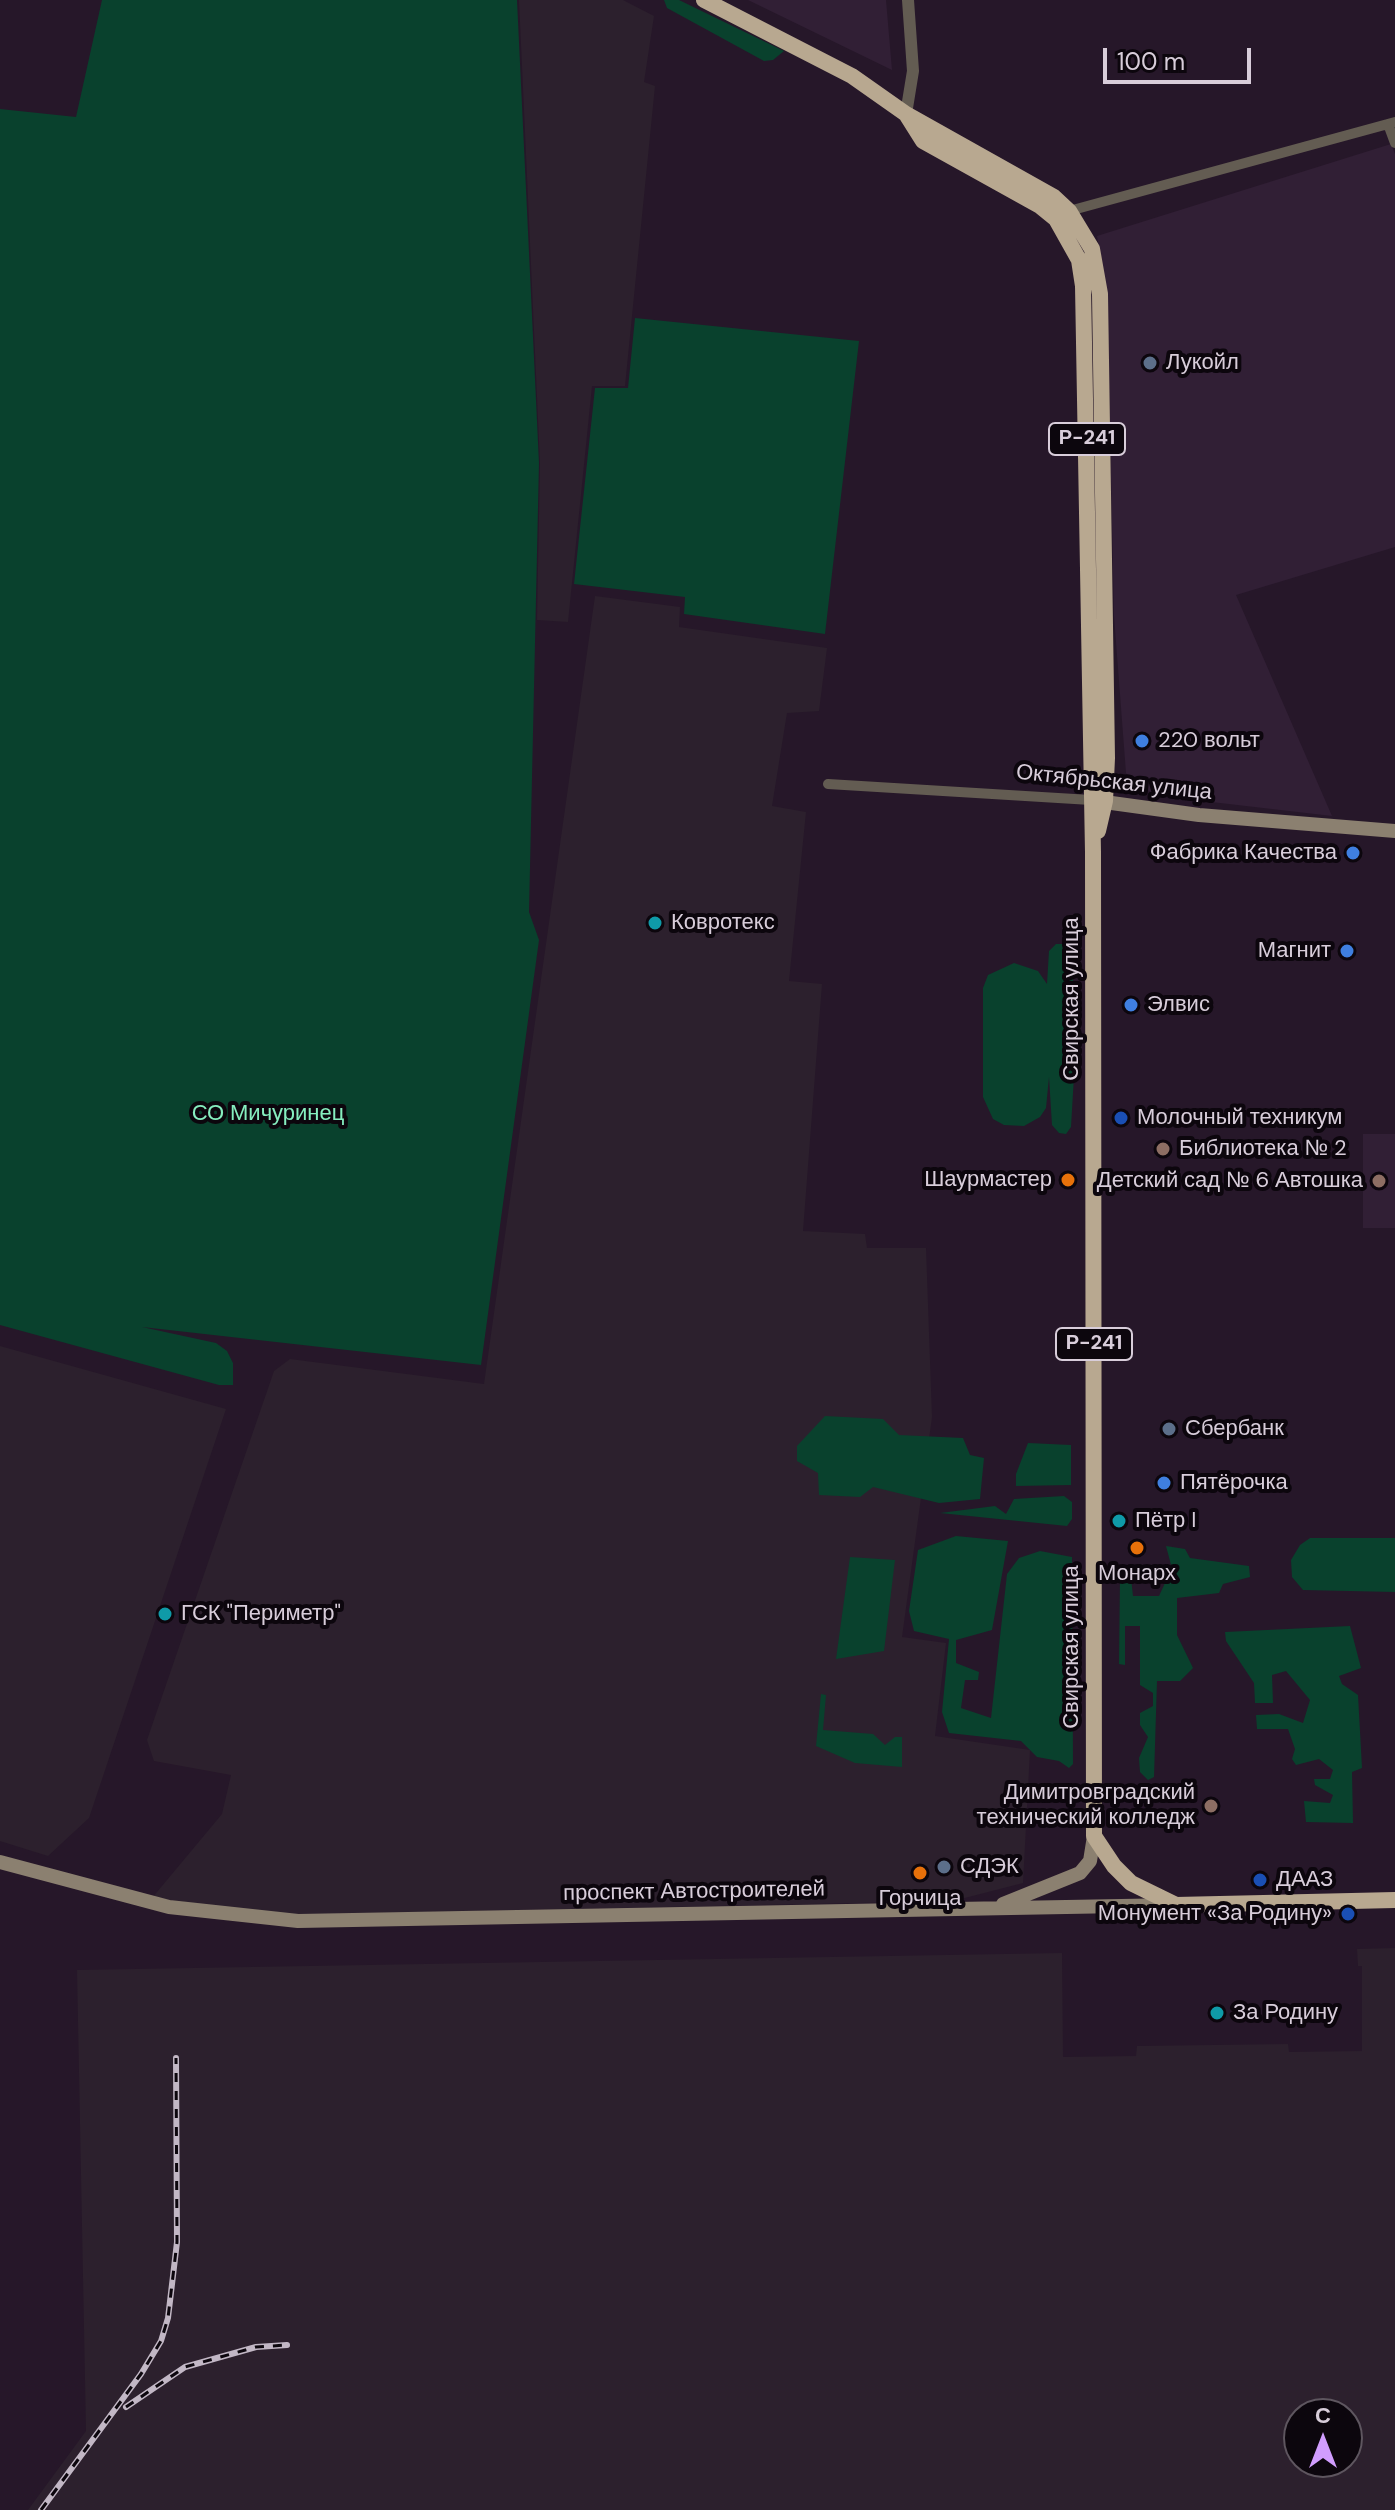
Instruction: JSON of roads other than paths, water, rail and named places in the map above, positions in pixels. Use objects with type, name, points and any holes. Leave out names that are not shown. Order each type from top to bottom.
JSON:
[{"type":"highway","name":"Свирская улица","points":[[704,0],[852,76],[906,114],[1033,183],[1069,211],[1092,249],[1099,284],[1107,758],[1098,801],[1093,852],[1094,1836]]},
{"type":"highway","name":"Свирская улица","points":[[906,114],[923,141],[1048,212],[1069,238],[1079,260],[1087,410],[1098,801]]},
{"type":"highway","points":[[1094,1836],[1114,1866],[1131,1883],[1176,1905]]},
{"type":"highway","name":"проспект Автостроителей","points":[[1176,1905],[1395,1900]]},
{"type":"main road","name":"Октябрьская улица","points":[[1098,801],[1185,814],[1395,831]]},
{"type":"main road","name":"Свирская улица","points":[[992,1909],[1080,1873],[1090,1861],[1094,1836]]},
{"type":"main road","name":"проспект Автостроителей","points":[[0,1862],[169,1907],[298,1921],[1176,1905]]},
{"type":"street","points":[[906,114],[913,71],[908,0]]},
{"type":"street","points":[[1069,211],[1392,123],[1395,143]]},
{"type":"street","name":"Октябрьская улица","points":[[828,784],[1098,801]]},
{"type":"railway","points":[[41,2510],[141,2374],[161,2341],[168,2318],[177,2242],[176,2058]]},
{"type":"railway","points":[[126,2407],[185,2367],[256,2347],[287,2345]]},
{"type":"place","name":"Лукойл","points":[[1150,363]]},
{"type":"place","name":"220 вольт","points":[[1142,741]]},
{"type":"place","name":"Фабрика Качества","points":[[1353,853]]},
{"type":"place","name":"Ковротекс","points":[[655,923]]},
{"type":"place","name":"Магнит","points":[[1347,951]]},
{"type":"place","name":"Элвис","points":[[1131,1005]]},
{"type":"place","name":"Молочный техникум","points":[[1121,1118]]},
{"type":"place","name":"Библиотека № 2","points":[[1163,1149]]},
{"type":"place","name":"Шаурмастер","points":[[1068,1180]]},
{"type":"place","name":"Детский сад № 6 Автошка","points":[[1379,1181]]},
{"type":"place","name":"Сбербанк","points":[[1169,1429]]},
{"type":"place","name":"Пятёрочка","points":[[1164,1483]]},
{"type":"place","name":"Пётр I","points":[[1119,1521]]},
{"type":"place","name":"Монарх","points":[[1137,1548]]},
{"type":"place","name":"ГСК \"Периметр\"","points":[[165,1614]]},
{"type":"place","name":"Димитровградский технический колледж","points":[[1211,1806]]},
{"type":"place","name":"СДЭК","points":[[944,1867]]},
{"type":"place","name":"Горчица","points":[[920,1873]]},
{"type":"place","name":"ДААЗ","points":[[1260,1880]]},
{"type":"place","name":"Монумент «За Родину»","points":[[1348,1914]]},
{"type":"place","name":"За Родину","points":[[1217,2013]]},
{"type":"park label","name":"СО Мичуринец","points":[[268,1114]]}]
